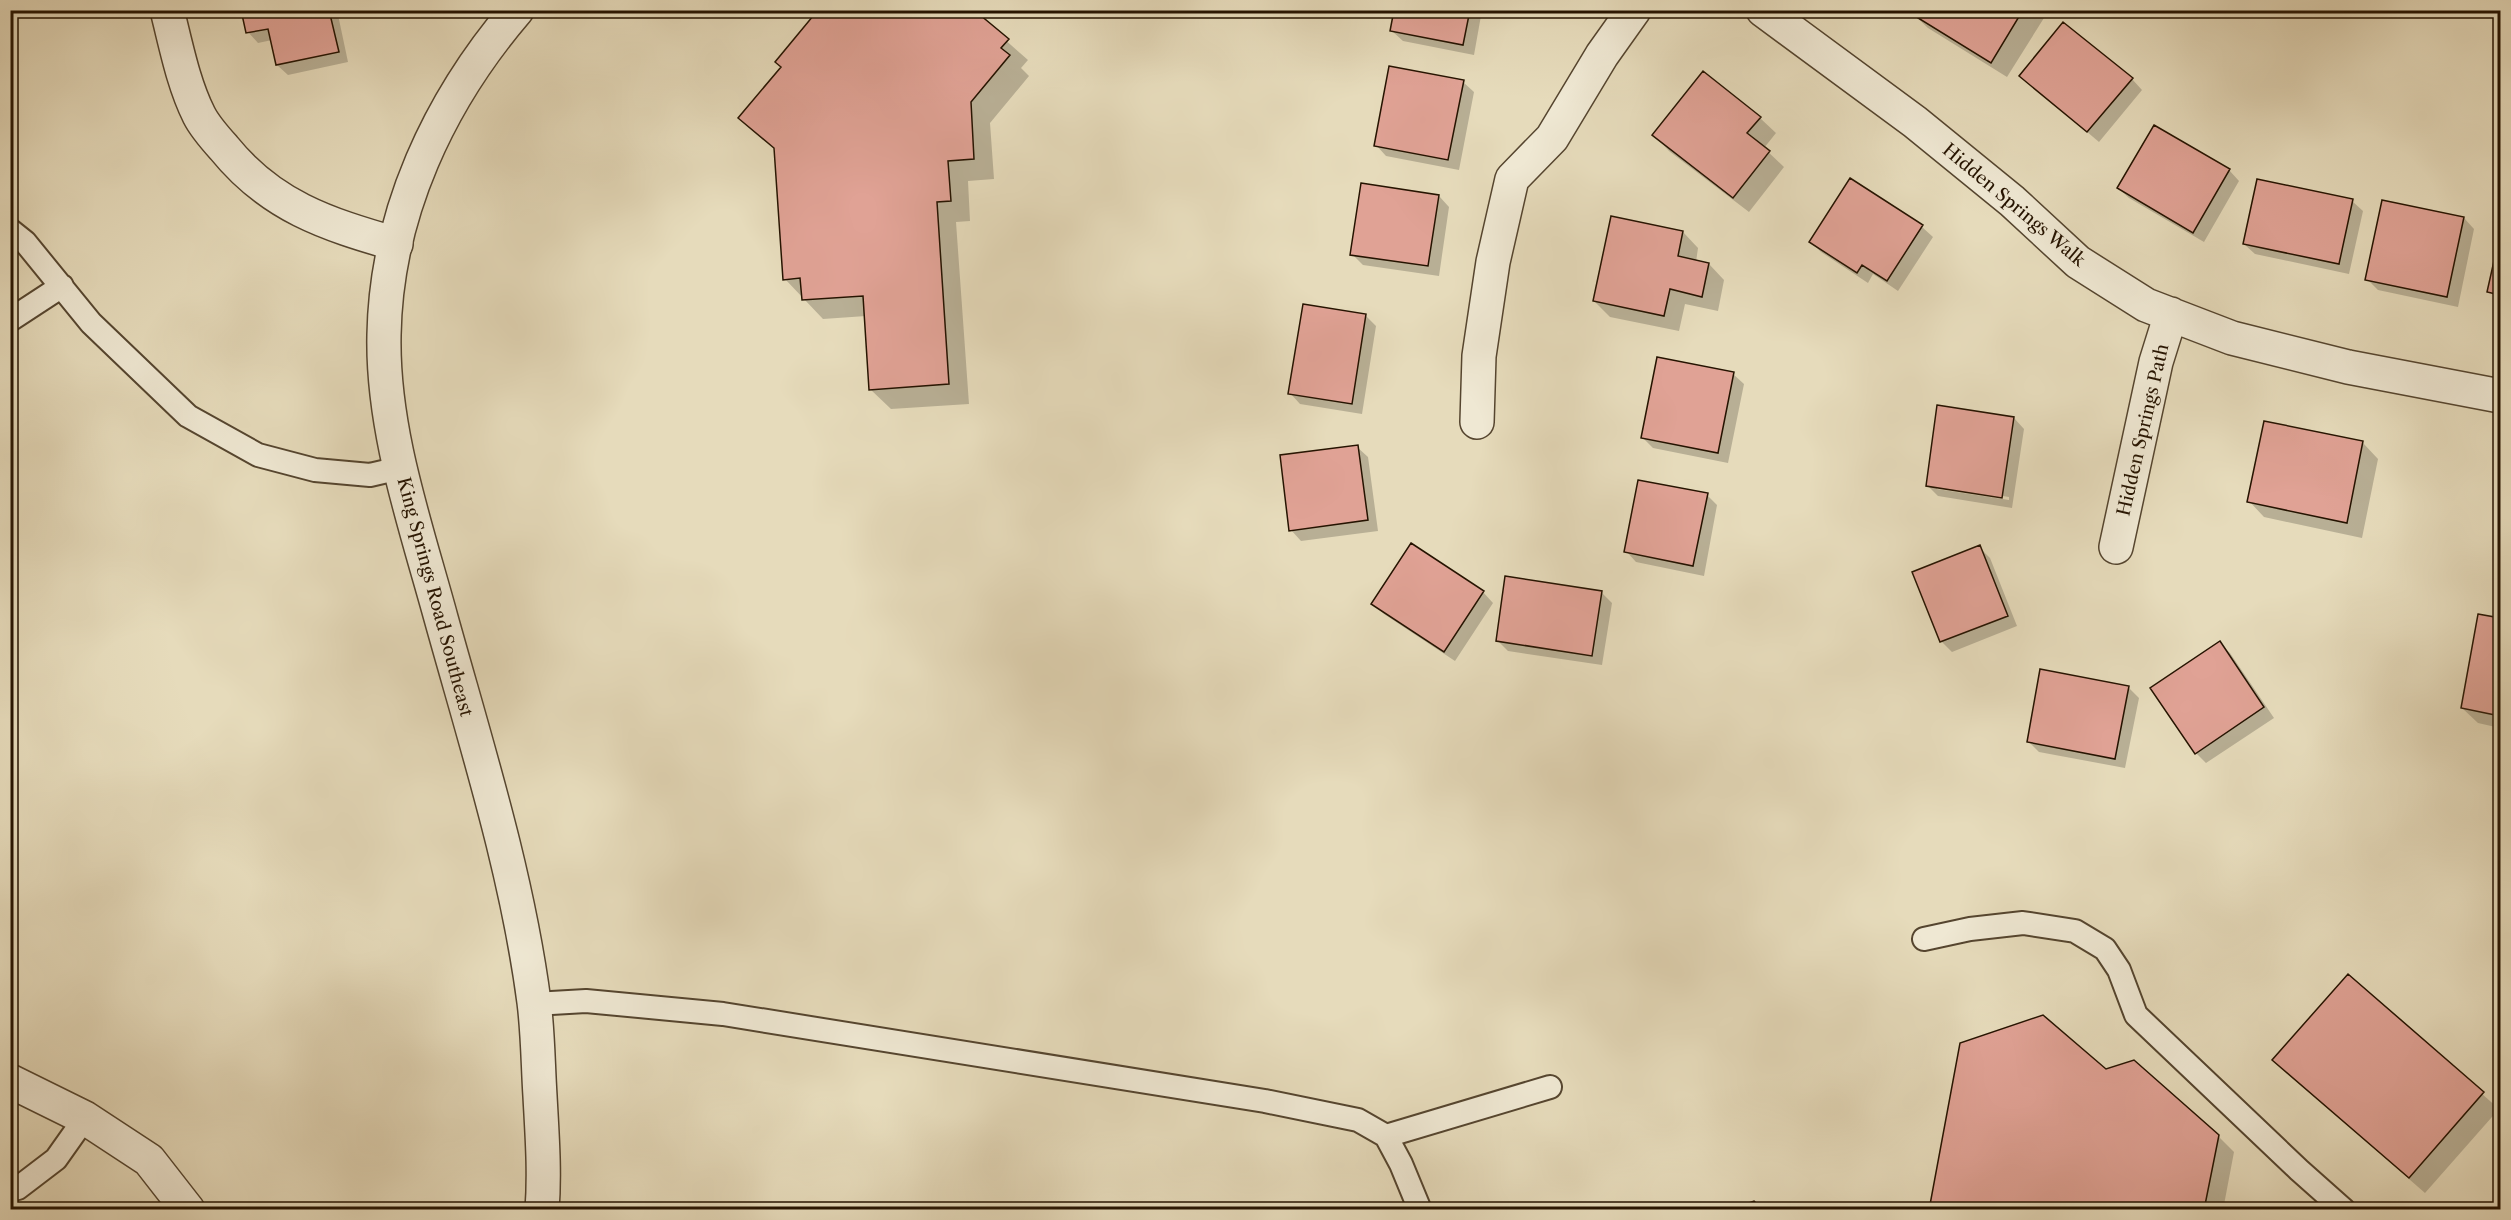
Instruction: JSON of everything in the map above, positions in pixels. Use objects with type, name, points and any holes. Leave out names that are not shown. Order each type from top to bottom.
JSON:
[{"type":"street","points":[[167,10],[187,85],[200,117],[231,158],[261,188],[302,212],[346,230],[396,244]]},
{"type":"street","name":"King Springs Road Southeast","points":[[517,10],[468,76],[444,113],[419,165],[407,199],[396,244],[388,287],[384,335],[386,381],[400,468],[502,843],[520,922],[534,1004],[542,1117],[542,1209]]},
{"type":"street","points":[[1477,422],[1479,356],[1493,262],[1512,179],[1552,138],[1602,56],[1634,10]]},
{"type":"street","name":"Hidden Springs Walk","points":[[1763,10],[1915,122],[2012,201],[2078,262],[2146,305],[2232,338],[2349,367],[2500,396]]},
{"type":"street","name":"Hidden Springs Path","points":[[2116,547],[2156,362],[2171,314]]},
{"type":"street","points":[[10,1081],[85,1118],[149,1160],[188,1209]]},
{"type":"lane","points":[[10,230],[25,242],[92,323],[188,416],[258,455],[315,470],[370,475],[400,468]]},
{"type":"lane","points":[[10,320],[62,286]]},
{"type":"lane","points":[[1924,939],[1970,929],[2024,923],[2075,931],[2105,948],[2119,970],[2136,1015],[2299,1170],[2344,1209]]},
{"type":"lane","points":[[534,1004],[586,1001],[723,1014],[1276,1103],[1358,1120],[1386,1136],[1420,1209]]},
{"type":"lane","points":[[1386,1136],[1550,1087]]},
{"type":"lane","points":[[10,1190],[18,1188],[56,1159],[85,1118]]},
{"type":"building","points":[[241,10],[329,10],[339,52],[276,65],[268,29],[246,33]]},
{"type":"building","points":[[818,10],[974,10],[1009,39],[1001,48],[1010,55],[971,102],[974,159],[948,161],[951,201],[937,202],[949,384],[869,390],[863,296],[802,300],[800,278],[783,280],[774,148],[738,118],[781,67],[775,62]]},
{"type":"building","points":[[1394,10],[1470,10],[1463,45],[1390,31]]},
{"type":"building","points":[[1912,10],[2023,10],[1991,63],[1910,13]]},
{"type":"building","points":[[2063,22],[2133,78],[2087,132],[2019,76]]},
{"type":"building","points":[[1389,66],[1464,80],[1448,160],[1374,146]]},
{"type":"building","points":[[1703,71],[1761,117],[1747,133],[1770,151],[1733,198],[1652,135]]},
{"type":"building","points":[[2154,125],[2230,169],[2193,233],[2117,188]]},
{"type":"building","points":[[1850,178],[1923,225],[1887,281],[1862,265],[1857,273],[1809,242]]},
{"type":"building","points":[[2257,179],[2353,199],[2339,264],[2243,244]]},
{"type":"building","points":[[1361,183],[1439,195],[1428,266],[1350,255]]},
{"type":"building","points":[[2382,200],[2464,217],[2447,297],[2365,280]]},
{"type":"building","points":[[1611,216],[1683,231],[1678,256],[1709,263],[1702,297],[1670,289],[1664,316],[1593,301]]},
{"type":"building","points":[[2500,234],[2500,295],[2487,292]]},
{"type":"building","points":[[1303,304],[1366,314],[1352,404],[1288,394]]},
{"type":"building","points":[[1657,357],[1734,372],[1718,453],[1641,438]]},
{"type":"building","points":[[1937,405],[2014,417],[2002,498],[1926,486]]},
{"type":"building","points":[[2264,421],[2363,441],[2347,523],[2247,502]]},
{"type":"building","points":[[1358,445],[1368,520],[1289,531],[1280,455]]},
{"type":"building","points":[[1638,480],[1708,493],[1693,566],[1624,552]]},
{"type":"building","points":[[1411,543],[1484,591],[1444,652],[1371,604]]},
{"type":"building","points":[[1980,545],[2008,616],[1940,642],[1912,572]]},
{"type":"building","points":[[1505,576],[1602,591],[1592,656],[1496,641]]},
{"type":"building","points":[[2478,614],[2500,618],[2500,716],[2461,708]]},
{"type":"building","points":[[2220,641],[2264,707],[2195,754],[2150,688]]},
{"type":"building","points":[[2040,669],[2129,686],[2115,759],[2027,742]]},
{"type":"building","points":[[2348,974],[2484,1092],[2409,1178],[2272,1060]]},
{"type":"building","points":[[2043,1015],[2106,1069],[2134,1060],[2219,1135],[2204,1210],[1929,1210],[1960,1043]]},
{"type":"building","points":[[1754,1201],[1763,1210],[1729,1210]]}]
